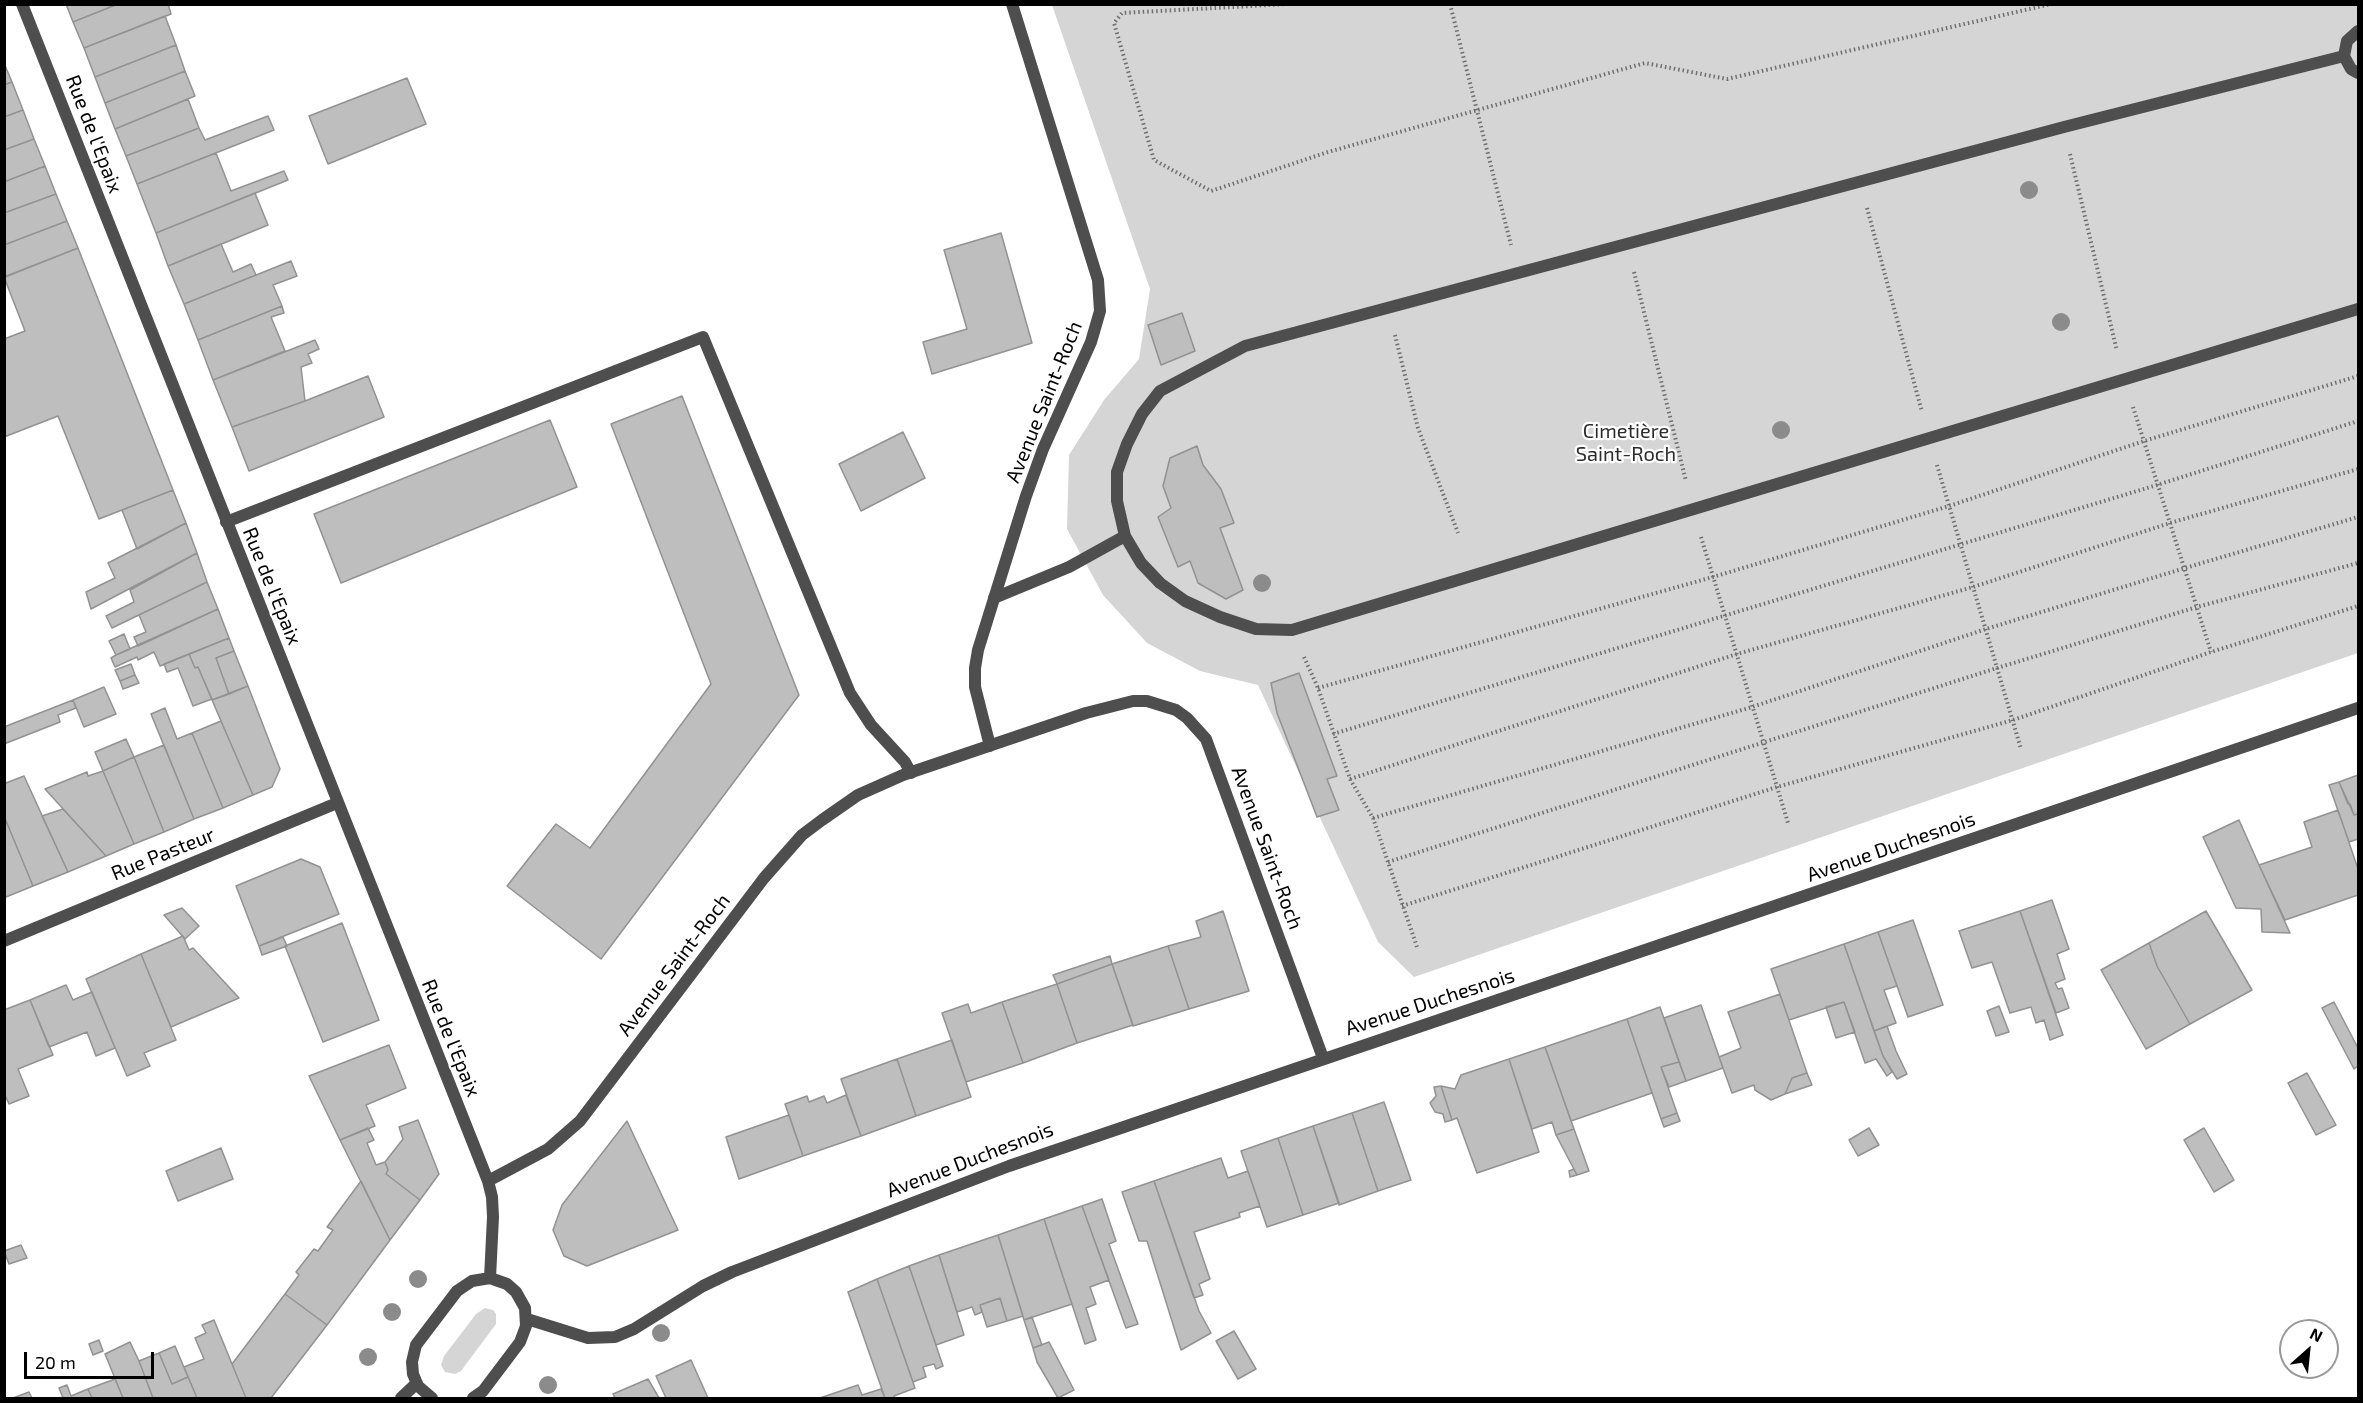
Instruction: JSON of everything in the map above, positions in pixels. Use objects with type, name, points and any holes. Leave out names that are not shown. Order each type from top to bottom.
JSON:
[{"type":"street","name":"Rue de l'Epaix","points":[[22,4],[488,1182]]},
{"type":"street","name":"Avenue Saint-Roch","points":[[990,746],[977,699],[975,668],[994,598],[1035,471],[1091,342],[1100,311],[1098,280],[1012,4]]},
{"type":"street","points":[[2358,31],[2347,41],[2344,56],[2351,69],[2358,73]]},
{"type":"street","points":[[2344,56],[2064,127],[1245,346],[1160,392],[1142,414],[1127,444],[1117,472],[1117,501],[1125,536],[1140,563],[1160,583],[1185,602],[1256,629],[1292,630],[2358,309]]},
{"type":"street","points":[[226,522],[703,337],[850,693],[871,725],[905,762],[911,772]]},
{"type":"street","points":[[994,598],[1069,567],[1125,536]]},
{"type":"street","name":"Avenue Saint-Roch","points":[[488,1182],[548,1149],[580,1121],[764,878],[802,835],[858,795],[911,772],[1104,707],[1133,701],[1147,700],[1163,705],[1187,718],[1206,740],[1323,1058]]},
{"type":"street","name":"Avenue Duchesnois","points":[[527,1319],[588,1338],[615,1337],[634,1329],[703,1286],[732,1272],[1020,1161],[2358,708]]},
{"type":"street","name":"Rue Pasteur","points":[[4,941],[337,803]]},
{"type":"street","points":[[488,1182],[492,1197],[493,1217],[490,1278]]},
{"type":"street","points":[[432,1398],[417,1383],[412,1362],[414,1350],[461,1287],[472,1281],[490,1278],[507,1284],[516,1292],[523,1302],[527,1319],[520,1342],[483,1391],[473,1398]]},
{"type":"street","points":[[401,1398],[417,1383]]},
{"type":"path","points":[[1288,4],[1122,13],[1114,23],[1154,160],[1211,190],[1328,152],[1645,63],[1727,79],[2051,4]]},
{"type":"path","points":[[1450,4],[1518,273]]},
{"type":"path","points":[[1388,308],[1418,428],[1458,533]]},
{"type":"path","points":[[1318,688],[1724,574],[1949,506],[2144,441],[2358,376]]},
{"type":"path","points":[[1333,734],[2358,421]]},
{"type":"path","points":[[1350,779],[1737,654],[1973,587],[2170,523],[2358,469]]},
{"type":"path","points":[[1373,818],[1752,707],[1986,629],[2358,517]]},
{"type":"path","points":[[1388,862],[2197,607],[2358,564]]},
{"type":"path","points":[[1402,906],[1777,787],[2013,720],[2211,652],[2358,606]]},
{"type":"path","points":[[1292,630],[1318,688],[1350,779],[1373,818],[1417,947]]},
{"type":"green space","name":"Cimetière Saint-Roch","points":[[1052,5],[2358,5],[2358,653],[1414,977],[1378,942],[1258,685],[1200,671],[1147,643],[1103,595],[1067,529],[1069,455],[1104,400],[1139,359],[1150,289]]},
{"type":"green space","points":[[485,1308],[493,1310],[496,1314],[496,1324],[461,1371],[455,1374],[445,1372],[441,1365],[444,1356],[476,1314]]},
{"type":"building","points":[[66,4],[118,4],[73,22]]},
{"type":"building","points":[[118,4],[168,4],[171,14],[84,48],[73,22]]},
{"type":"building","points":[[165,16],[176,45],[95,77],[84,48]]},
{"type":"building","points":[[176,45],[185,71],[105,103],[95,77]]},
{"type":"building","points":[[4,63],[12,82],[4,85]]},
{"type":"building","points":[[185,71],[195,96],[115,129],[105,103]]},
{"type":"building","points":[[407,78],[426,124],[328,164],[309,116]]},
{"type":"building","points":[[12,82],[23,110],[4,117],[4,85]]},
{"type":"building","points":[[188,99],[199,128],[126,156],[115,129]]},
{"type":"building","points":[[23,110],[34,139],[4,150],[4,117]]},
{"type":"building","points":[[268,116],[274,130],[137,184],[126,156],[199,128],[205,140]]},
{"type":"building","points":[[34,139],[45,166],[4,182],[4,150]]},
{"type":"building","points":[[216,153],[231,191],[284,171],[288,180],[156,233],[137,184]]},
{"type":"building","points":[[45,166],[56,194],[4,213],[4,182]]},
{"type":"building","points":[[255,193],[268,225],[168,266],[156,233]]},
{"type":"building","points":[[56,194],[67,221],[4,245],[4,213]]},
{"type":"building","points":[[67,221],[78,248],[5,277],[4,245]]},
{"type":"building","points":[[1001,233],[1032,343],[932,374],[923,342],[967,329],[944,250]]},
{"type":"building","points":[[221,244],[233,272],[251,264],[256,275],[184,304],[168,266]]},
{"type":"building","points":[[78,248],[173,490],[99,519],[58,416],[4,437],[4,339],[25,331],[4,277]]},
{"type":"building","points":[[291,261],[297,276],[273,285],[282,306],[198,340],[184,304]]},
{"type":"building","points":[[282,306],[284,313],[271,317],[285,351],[213,380],[198,340]]},
{"type":"building","points":[[1182,313],[1195,351],[1161,365],[1148,325]]},
{"type":"building","points":[[315,340],[319,349],[308,354],[312,363],[301,367],[305,401],[232,427],[213,380]]},
{"type":"building","points":[[368,376],[384,417],[249,471],[232,427]]},
{"type":"building","points":[[682,396],[799,695],[601,959],[507,886],[556,824],[590,848],[711,684],[611,424]]},
{"type":"building","points":[[550,420],[577,487],[341,583],[314,514]]},
{"type":"building","points":[[903,432],[925,478],[861,511],[839,464]]},
{"type":"building","points":[[1197,446],[1203,465],[1221,489],[1234,523],[1220,528],[1243,590],[1226,599],[1198,583],[1190,561],[1178,567],[1158,517],[1171,508],[1163,486],[1170,458]]},
{"type":"building","points":[[173,490],[186,523],[137,549],[122,510]]},
{"type":"building","points":[[186,523],[197,553],[91,609],[86,592],[115,578],[108,563]]},
{"type":"building","points":[[197,553],[207,582],[112,628],[106,616],[134,602],[130,590]]},
{"type":"building","points":[[207,582],[218,609],[138,646],[134,637],[146,632],[139,615]]},
{"type":"building","points":[[218,609],[229,638],[160,666],[154,652],[115,667],[111,658],[116,655]]},
{"type":"building","points":[[124,634],[130,649],[116,655],[109,641]]},
{"type":"building","points":[[229,638],[234,651],[216,658],[229,694],[212,700],[198,667],[195,668],[189,654]]},
{"type":"building","points":[[234,651],[248,686],[229,694],[216,658]]},
{"type":"building","points":[[189,654],[195,668],[198,667],[212,699],[193,706],[178,668],[167,672],[164,664]]},
{"type":"building","points":[[131,664],[135,675],[120,681],[115,670]]},
{"type":"building","points":[[1299,673],[1337,776],[1327,779],[1339,810],[1317,817],[1277,713],[1271,683]]},
{"type":"building","points":[[135,675],[139,683],[123,689],[120,681]]},
{"type":"building","points":[[248,686],[280,769],[272,787],[253,795],[212,700]]},
{"type":"building","points":[[104,687],[116,714],[84,727],[73,700]]},
{"type":"building","points":[[73,700],[76,708],[58,715],[60,722],[4,744],[4,727]]},
{"type":"building","points":[[165,708],[177,739],[192,733],[223,808],[194,819],[151,714]]},
{"type":"building","points":[[221,721],[253,795],[223,808],[192,733]]},
{"type":"building","points":[[126,739],[134,757],[103,771],[95,752]]},
{"type":"building","points":[[164,745],[194,819],[164,832],[134,757]]},
{"type":"building","points":[[134,757],[164,832],[134,844],[103,771]]},
{"type":"building","points":[[103,771],[134,844],[106,856],[45,789],[87,772],[88,776]]},
{"type":"building","points":[[2358,775],[2358,814],[2354,815],[2339,782]]},
{"type":"building","points":[[24,776],[68,872],[33,886],[4,816],[4,779],[6,783]]},
{"type":"building","points":[[2339,782],[2354,815],[2358,814],[2358,839],[2349,842],[2329,785]]},
{"type":"building","points":[[63,809],[106,856],[68,872],[42,816]]},
{"type":"building","points":[[2338,810],[2358,869],[2358,895],[2285,920],[2259,865],[2312,847],[2304,822]]},
{"type":"building","points":[[4,816],[33,886],[6,897],[4,894]]},
{"type":"building","points":[[2239,820],[2290,933],[2262,932],[2261,909],[2236,908],[2203,837]]},
{"type":"building","points":[[301,859],[320,867],[339,914],[259,946],[236,886]]},
{"type":"building","points":[[2052,900],[2069,949],[2057,954],[2065,979],[2055,983],[2058,989],[2062,988],[2069,1008],[2056,1013],[2020,911]]},
{"type":"building","points":[[182,908],[199,926],[185,939],[164,915]]},
{"type":"building","points":[[1223,911],[1249,991],[1189,1009],[1168,946],[1201,937],[1196,921]]},
{"type":"building","points":[[2020,911],[2063,1035],[2050,1040],[2044,1020],[2036,1023],[2031,1007],[2010,1013],[1992,962],[1972,968],[1959,931]]},
{"type":"building","points":[[2206,911],[2252,990],[2190,1024],[2157,966],[2149,943]]},
{"type":"building","points":[[1913,920],[1943,1005],[1908,1017],[1878,932]]},
{"type":"building","points":[[342,923],[379,1020],[323,1042],[285,946]]},
{"type":"building","points":[[1878,932],[1897,986],[1884,990],[1896,1023],[1874,1031],[1844,944]]},
{"type":"building","points":[[183,936],[189,950],[193,948],[239,998],[171,1027],[141,954]]},
{"type":"building","points":[[283,937],[287,946],[262,955],[259,946]]},
{"type":"building","points":[[2149,943],[2157,966],[2190,1024],[2146,1049],[2101,970]]},
{"type":"building","points":[[1844,944],[1883,1056],[1892,1072],[1887,1076],[1876,1059],[1865,1063],[1844,1002],[1789,1020],[1771,969]]},
{"type":"building","points":[[1168,946],[1189,1009],[1133,1026],[1112,964]]},
{"type":"building","points":[[141,954],[176,1040],[144,1053],[150,1066],[127,1076],[86,979]]},
{"type":"building","points":[[1110,956],[1112,964],[1057,984],[1053,975]]},
{"type":"building","points":[[1112,964],[1133,1025],[1077,1043],[1057,984]]},
{"type":"building","points":[[1057,984],[1077,1043],[1023,1063],[1002,1002]]},
{"type":"building","points":[[66,985],[73,1000],[92,992],[115,1048],[96,1056],[87,1032],[49,1047],[30,1000]]},
{"type":"building","points":[[1780,994],[1807,1073],[1792,1078],[1785,1094],[1771,1100],[1755,1090],[1754,1085],[1732,1093],[1719,1057],[1741,1048],[1728,1012]]},
{"type":"building","points":[[30,1000],[53,1055],[18,1069],[29,1096],[9,1104],[4,1093],[4,1010]]},
{"type":"building","points":[[1002,1002],[1023,1063],[966,1082],[942,1013],[968,1004],[971,1013]]},
{"type":"building","points":[[1844,1002],[1855,1032],[1836,1038],[1826,1007]]},
{"type":"building","points":[[2334,1002],[2358,1048],[2358,1066],[2354,1069],[2322,1008]]},
{"type":"building","points":[[1701,1005],[1723,1068],[1686,1081],[1664,1018]]},
{"type":"building","points":[[1999,1006],[2009,1032],[1996,1036],[1987,1011]]},
{"type":"building","points":[[1660,1007],[1679,1062],[1661,1067],[1677,1113],[1661,1119],[1627,1019]]},
{"type":"building","points":[[1627,1019],[1652,1093],[1571,1121],[1545,1047]]},
{"type":"building","points":[[1887,1026],[1907,1074],[1897,1079],[1883,1056],[1874,1031]]},
{"type":"building","points":[[952,1040],[971,1097],[916,1116],[897,1059]]},
{"type":"building","points":[[389,1045],[406,1088],[366,1105],[375,1126],[340,1140],[309,1076]]},
{"type":"building","points":[[1545,1047],[1574,1129],[1556,1135],[1552,1122],[1532,1129],[1509,1059]]},
{"type":"building","points":[[897,1059],[916,1116],[861,1136],[841,1079]]},
{"type":"building","points":[[1509,1059],[1539,1152],[1477,1173],[1457,1118],[1452,1120],[1441,1086],[1455,1089],[1461,1075]]},
{"type":"building","points":[[1679,1062],[1686,1081],[1669,1087],[1661,1067]]},
{"type":"building","points":[[1807,1073],[1812,1085],[1785,1094],[1792,1078]]},
{"type":"building","points":[[2307,1073],[2336,1125],[2316,1135],[2288,1083]]},
{"type":"building","points":[[1441,1086],[1452,1120],[1445,1122],[1443,1114],[1435,1112],[1430,1103],[1436,1096],[1434,1087]]},
{"type":"building","points":[[846,1095],[861,1136],[803,1156],[785,1104],[807,1096],[809,1102],[824,1096],[827,1103]]},
{"type":"building","points":[[1384,1102],[1411,1180],[1378,1191],[1352,1113]]},
{"type":"building","points":[[1352,1113],[1378,1191],[1339,1205],[1313,1126]]},
{"type":"building","points":[[1677,1113],[1680,1121],[1664,1127],[1661,1119]]},
{"type":"building","points":[[789,1115],[803,1156],[739,1179],[726,1137]]},
{"type":"building","points":[[418,1120],[439,1174],[420,1200],[386,1174],[388,1170],[385,1162],[403,1139],[399,1127]]},
{"type":"building","points":[[627,1121],[678,1230],[587,1266],[564,1256],[553,1230],[562,1205]]},
{"type":"building","points":[[1313,1126],[1339,1203],[1303,1215],[1278,1138]]},
{"type":"building","points":[[368,1128],[374,1140],[367,1143],[376,1165],[385,1162],[388,1170],[386,1174],[420,1200],[390,1240],[340,1140]]},
{"type":"building","points":[[1869,1128],[1879,1145],[1858,1156],[1849,1140]]},
{"type":"building","points":[[2204,1128],[2234,1180],[2214,1192],[2184,1140]]},
{"type":"building","points":[[1574,1129],[1589,1171],[1577,1175],[1556,1135]]},
{"type":"building","points":[[1278,1138],[1303,1215],[1267,1227],[1241,1151]]},
{"type":"building","points":[[221,1148],[233,1179],[178,1201],[166,1171]]},
{"type":"building","points":[[1221,1158],[1228,1178],[1248,1171],[1260,1206],[1239,1213],[1240,1217],[1194,1232],[1210,1279],[1199,1284],[1203,1295],[1194,1298],[1154,1181]]},
{"type":"building","points":[[1574,1169],[1577,1175],[1570,1177],[1569,1171]]},
{"type":"building","points":[[361,1181],[390,1240],[327,1325],[285,1294],[299,1275],[296,1272],[314,1249],[318,1251],[333,1230],[327,1227]]},
{"type":"building","points":[[1154,1181],[1199,1311],[1211,1333],[1181,1350],[1147,1241],[1139,1241],[1122,1192]]},
{"type":"building","points":[[1102,1199],[1116,1241],[1109,1244],[1138,1324],[1126,1328],[1082,1206]]},
{"type":"building","points":[[1082,1206],[1109,1280],[1090,1287],[1096,1304],[1086,1308],[1096,1340],[1085,1344],[1044,1219]]},
{"type":"building","points":[[1044,1219],[1072,1304],[1024,1320],[998,1235]]},
{"type":"building","points":[[998,1235],[1023,1316],[1007,1321],[1000,1298],[980,1305],[982,1312],[975,1315],[972,1307],[957,1312],[939,1255]]},
{"type":"building","points":[[21,1245],[27,1258],[9,1264],[4,1251]]},
{"type":"building","points":[[939,1255],[964,1335],[936,1345],[909,1266]]},
{"type":"building","points":[[909,1266],[943,1366],[936,1369],[934,1364],[923,1367],[926,1377],[913,1382],[877,1279]]},
{"type":"building","points":[[877,1279],[915,1388],[894,1396],[895,1398],[885,1398],[848,1292]]},
{"type":"building","points":[[285,1294],[327,1325],[271,1398],[246,1398],[232,1364]]},
{"type":"building","points":[[1000,1298],[1007,1321],[987,1327],[980,1305]]},
{"type":"building","points":[[1032,1317],[1042,1345],[1033,1348],[1024,1320]]},
{"type":"building","points":[[214,1320],[246,1398],[197,1398],[184,1367],[204,1359],[195,1338],[206,1333],[202,1325]]},
{"type":"building","points":[[1234,1331],[1256,1369],[1238,1379],[1216,1341]]},
{"type":"building","points":[[99,1340],[103,1351],[93,1355],[89,1344]]},
{"type":"building","points":[[130,1342],[153,1398],[123,1398],[105,1354]]},
{"type":"building","points":[[1049,1342],[1074,1390],[1058,1398],[1037,1362],[1033,1348]]},
{"type":"building","points":[[175,1346],[188,1377],[172,1384],[159,1353]]},
{"type":"building","points":[[159,1353],[172,1384],[188,1377],[197,1398],[153,1398],[139,1361]]},
{"type":"building","points":[[691,1360],[708,1398],[666,1398],[656,1376]]},
{"type":"building","points":[[115,1379],[123,1398],[92,1398],[88,1389]]},
{"type":"building","points":[[648,1379],[659,1398],[615,1398],[613,1394]]},
{"type":"building","points":[[67,1385],[71,1396],[88,1389],[92,1398],[63,1398],[59,1388]]},
{"type":"building","points":[[858,1385],[862,1395],[881,1389],[885,1398],[820,1398]]},
{"type":"building","points":[[29,1392],[32,1398],[13,1398]]}]
